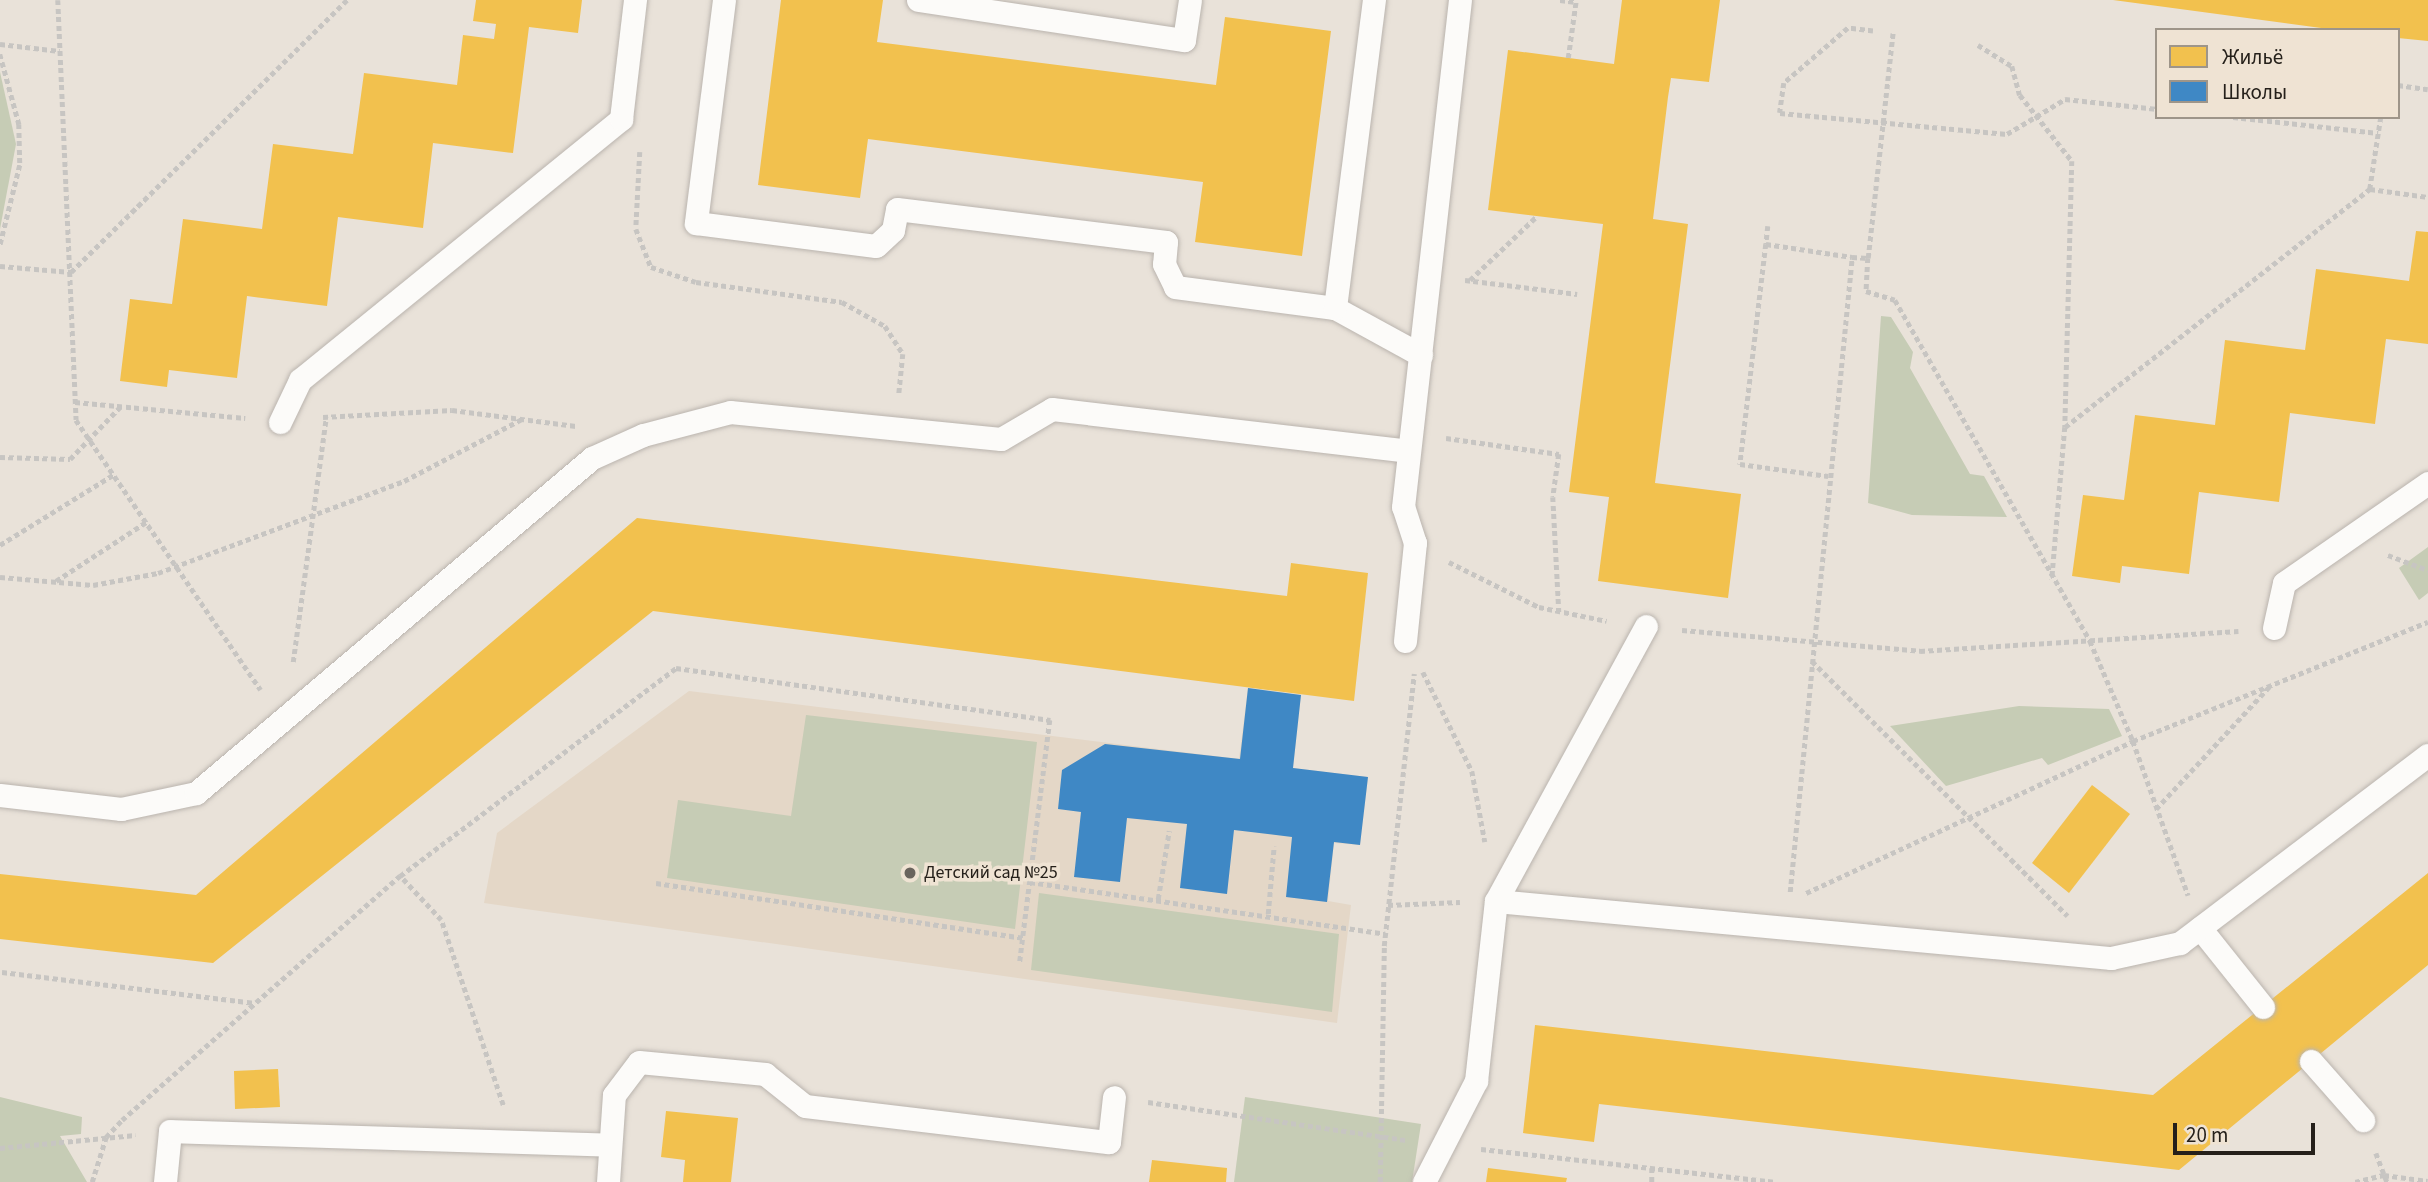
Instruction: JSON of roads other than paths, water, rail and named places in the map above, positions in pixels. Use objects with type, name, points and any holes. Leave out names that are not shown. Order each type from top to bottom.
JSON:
[{"type":"lane","points":[[280,422],[300,380],[621,119],[635,0]]},
{"type":"lane","points":[[724,0],[696,223],[876,246],[893,230],[897,209],[1167,242],[1164,264],[1175,287],[1335,308],[1421,355]]},
{"type":"lane","points":[[918,0],[1184,40],[1190,0]]},
{"type":"lane","points":[[1335,308],[1374,0]]},
{"type":"lane","points":[[1405,641],[1415,543],[1403,507],[1460,0]]},
{"type":"lane","points":[[0,795],[121,809],[196,793],[592,458],[643,435],[730,412],[1001,439],[1052,409],[1409,442]]},
{"type":"lane","points":[[2274,628],[2284,583],[2428,483]]},
{"type":"lane","points":[[1424,1182],[1476,1081],[1496,901],[1646,626]]},
{"type":"lane","points":[[1496,901],[2112,958],[2180,943],[2428,755]]},
{"type":"lane","points":[[2200,928],[2263,1007]]},
{"type":"lane","points":[[2311,1061],[2363,1120]]},
{"type":"lane","points":[[608,1182],[608,1145],[614,1095],[639,1062],[765,1074],[805,1106],[1109,1142],[1114,1097]]},
{"type":"lane","points":[[165,1182],[170,1131],[608,1145]]},
{"type":"place","name":"Детский сад №25","points":[[910,873]]}]
